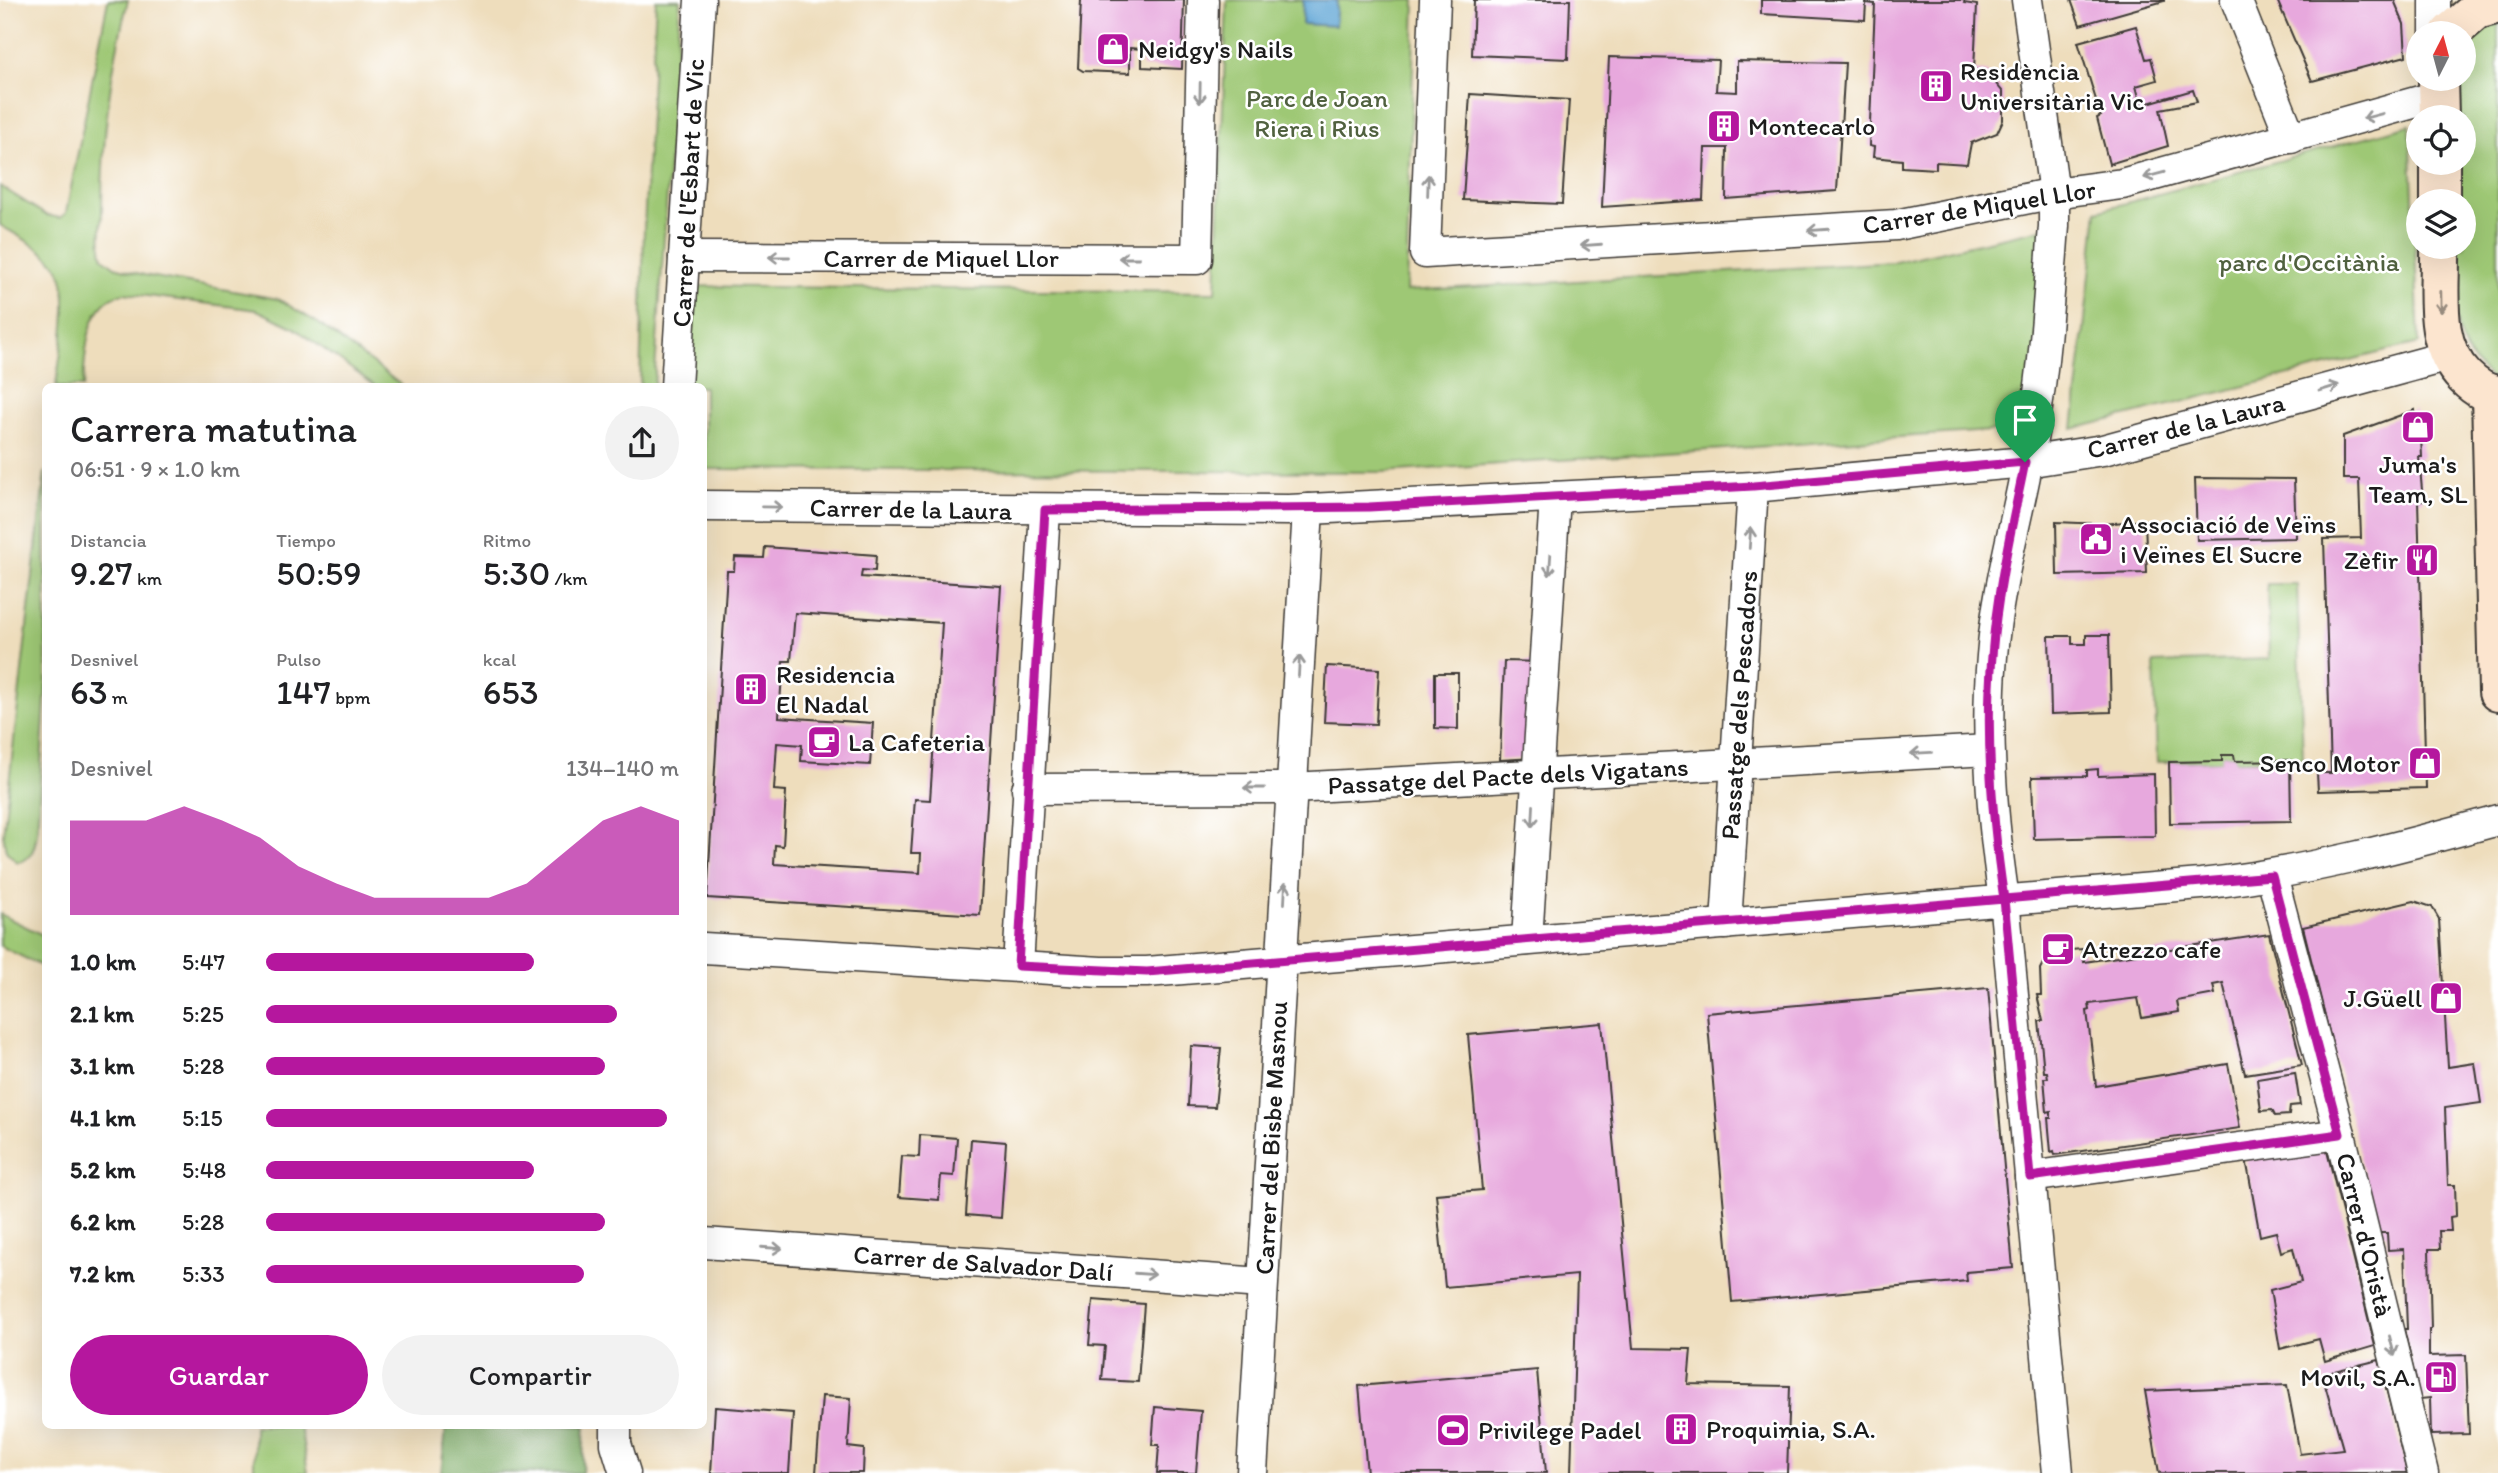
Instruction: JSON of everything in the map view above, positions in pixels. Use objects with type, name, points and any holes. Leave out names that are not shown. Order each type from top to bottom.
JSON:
[{"type":"street","name":"Carrer de l'Esbart de Vic","points":[[676,383],[700,0]]},
{"type":"street","name":"Carrer de Miquel Llor","points":[[684,257],[1197,259],[1203,0]]},
{"type":"street","name":"Carrer de Miquel Llor","points":[[1435,0],[1425,253],[1896,225],[2054,194],[2122,184],[2439,97]]},
{"type":"street","points":[[2027,0],[2054,194],[2052,261],[2035,415],[1998,597],[1992,657],[1989,750],[2058,1473]]},
{"type":"street","points":[[2236,0],[2291,138]]},
{"type":"street","points":[[2435,0],[2435,21]]},
{"type":"street","points":[[2464,21],[2477,10],[2498,4]]},
{"type":"street","points":[[2441,259],[2441,334],[2448,356],[2473,386],[2495,395],[2498,692]]},
{"type":"street","name":"Carrer de la Laura","points":[[707,506],[1045,510],[1308,509],[1753,486],[2025,462],[2103,450],[2448,356]]},
{"type":"street","name":"Passatge dels Pescadors","points":[[1726,924],[1753,486]]},
{"type":"street","points":[[1527,940],[1535,775],[1555,496]]},
{"type":"street","name":"Carrer del Bisbe Masnou","points":[[1252,1473],[1308,509]]},
{"type":"street","points":[[1018,966],[1045,510]]},
{"type":"street","name":"Passatge del Pacte dels Vigatans","points":[[1027,789],[1292,788],[1989,750]]},
{"type":"street","points":[[707,948],[1147,972],[2004,899],[2140,890],[2272,876],[2498,820]]},
{"type":"street","name":"Carrer d'Oristà","points":[[2272,876],[2340,1134],[2423,1473]]},
{"type":"street","points":[[2030,1177],[2340,1134]]},
{"type":"street","name":"Carrer de Salvador Dalí","points":[[707,1243],[1262,1283]]},
{"type":"street","points":[[616,1435],[625,1473]]},
{"type":"green space","points":[[108,0],[128,0],[116,53],[105,130],[100,240],[103,258],[115,267],[144,275],[278,299],[318,323],[399,383],[371,383],[293,327],[257,310],[124,293],[111,298],[94,318],[87,346],[83,383],[57,383],[65,304],[61,274],[42,252],[0,225],[0,186],[46,215],[60,218],[66,213]]},
{"type":"green space","points":[[656,0],[680,0],[654,383],[640,383],[644,228]]},
{"type":"green space","name":"Parc de Joan Riera i Rius","points":[[1227,0],[1415,0],[1406,291],[1895,262],[2054,226],[2034,428],[1383,472],[707,469],[707,383],[676,383],[683,286],[1216,292]]},
{"type":"green space","points":[[2498,19],[2498,382],[2469,355],[2461,340],[2455,305],[2455,259],[2476,259],[2476,189],[2454,189],[2453,175],[2476,175],[2476,105],[2451,105],[2451,91],[2476,91],[2476,34]]},
{"type":"green space","name":"parc d'Occitània","points":[[2406,126],[2406,175],[2412,175],[2413,189],[2406,189],[2406,259],[2416,259],[2419,343],[2073,429],[2097,211]]},
{"type":"green space","points":[[42,497],[42,750],[34,848],[26,859],[17,862],[6,851],[3,835]]},
{"type":"green space","points":[[2267,584],[2297,584],[2303,759],[2235,761],[2234,755],[2223,755],[2222,761],[2157,762],[2154,663],[2269,659]]},
{"type":"green space","points":[[0,914],[42,935],[42,967],[0,946]]},
{"type":"green space","points":[[254,1429],[301,1429],[308,1473],[254,1473]]},
{"type":"green space","points":[[446,1429],[585,1429],[582,1473],[441,1473]]},
{"type":"water","points":[[1303,0],[1337,0],[1335,26],[1302,24]]},
{"type":"building","points":[[1081,0],[1184,0],[1182,69],[1142,67],[1142,49],[1130,48],[1130,73],[1083,71],[1078,68]]},
{"type":"building","points":[[1474,0],[1570,0],[1568,59],[1472,55]]},
{"type":"building","name":"Residència Universitària Vic","points":[[1761,0],[1965,0],[1964,3],[1977,5],[1974,70],[1987,73],[2003,92],[2003,120],[1997,133],[1971,143],[1967,164],[1936,162],[1936,169],[1902,167],[1902,160],[1873,157],[1874,147],[1869,146],[1875,4],[1866,3],[1865,20],[1761,14]]},
{"type":"building","points":[[2071,0],[2164,0],[2164,1],[2080,25]]},
{"type":"building","points":[[2277,0],[2394,0],[2404,24],[2406,56],[2312,81]]},
{"type":"building","points":[[2136,26],[2146,59],[2151,58],[2157,80],[2136,86],[2141,105],[2193,90],[2197,102],[2160,109],[2168,146],[2109,164],[2097,118],[2101,116],[2078,42]]},
{"type":"building","name":"Montecarlo","points":[[1609,57],[1718,60],[1716,91],[1737,92],[1737,61],[1845,63],[1837,191],[1726,199],[1727,148],[1705,148],[1703,200],[1602,207]]},
{"type":"building","points":[[1470,94],[1569,100],[1562,204],[1463,200]]},
{"type":"building","points":[[2415,410],[2416,437],[2421,437],[2422,457],[2419,457],[2423,501],[2418,500],[2426,788],[2318,791],[2317,773],[2331,773],[2324,539],[2361,538],[2359,479],[2343,479],[2343,436]]},
{"type":"building","points":[[2195,478],[2294,479],[2296,538],[2197,540]]},
{"type":"building","points":[[2145,520],[2147,573],[2057,575],[2056,522],[2103,524]]},
{"type":"building","points":[[765,547],[876,555],[875,571],[862,570],[861,577],[1001,586],[980,915],[707,898],[727,571],[734,571],[735,557],[764,558]],"holes":[[[795,613],[942,623],[930,800],[915,799],[911,853],[921,853],[920,873],[774,864],[775,845],[783,846],[786,791],[774,790],[777,743],[802,745],[801,761],[870,765],[873,723],[779,717],[783,661],[791,661]]]},
{"type":"building","points":[[2086,635],[2109,635],[2111,712],[2051,714],[2049,636],[2072,636],[2072,644],[2086,644]]},
{"type":"building","points":[[1504,661],[1539,662],[1534,758],[1500,760]]},
{"type":"building","points":[[1327,666],[1379,669],[1376,724],[1324,722]]},
{"type":"building","points":[[1435,673],[1458,673],[1458,729],[1435,728]]},
{"type":"building","points":[[2222,755],[2234,755],[2235,761],[2290,760],[2291,821],[2170,823],[2169,762],[2222,761]]},
{"type":"building","points":[[2098,769],[2098,776],[2154,774],[2155,836],[2034,839],[2032,777],[2087,776],[2087,770]]},
{"type":"building","points":[[2414,901],[2432,907],[2439,919],[2448,1067],[2475,1063],[2481,1103],[2445,1108],[2448,1185],[2455,1185],[2456,1216],[2450,1217],[2451,1231],[2439,1231],[2440,1249],[2429,1249],[2429,1356],[2466,1355],[2469,1434],[2431,1435],[2430,1398],[2420,1399],[2404,1329],[2407,1329],[2404,1249],[2388,1250],[2387,1233],[2379,1233],[2303,927]]},
{"type":"building","points":[[2269,934],[2302,1065],[2245,1074],[2223,983],[2213,985],[2215,994],[2177,1001],[2179,1012],[2142,1018],[2138,998],[2089,1004],[2090,1010],[2087,1011],[2096,1086],[2228,1064],[2240,1128],[2055,1155],[2054,1151],[2051,1152],[2048,1118],[2051,1118],[2051,1111],[2047,1112],[2044,1078],[2048,1078],[2047,1072],[2044,1072],[2039,1021],[2043,1021],[2037,995],[2041,995],[2040,969],[2047,956],[2058,951],[2082,949],[2084,962]]},
{"type":"building","points":[[1988,988],[2013,1268],[1966,1272],[1967,1281],[1732,1302],[1707,1013]]},
{"type":"building","points":[[1602,1023],[1633,1348],[1691,1349],[1688,1384],[1790,1386],[1787,1473],[1571,1473],[1577,1275],[1445,1287],[1436,1194],[1482,1190],[1468,1035]]},
{"type":"building","points":[[1191,1046],[1221,1048],[1215,1107],[1188,1106]]},
{"type":"building","points":[[2295,1073],[2300,1105],[2290,1106],[2289,1115],[2275,1116],[2272,1110],[2261,1111],[2257,1079]]},
{"type":"building","points":[[920,1135],[957,1138],[954,1176],[941,1175],[939,1200],[899,1197],[902,1156],[919,1157]]},
{"type":"building","points":[[971,1139],[1006,1142],[1001,1218],[966,1215]]},
{"type":"building","points":[[2326,1147],[2375,1346],[2325,1361],[2319,1339],[2280,1349],[2270,1290],[2301,1282],[2293,1248],[2281,1252],[2276,1232],[2260,1236],[2246,1159]]},
{"type":"building","points":[[1093,1300],[1144,1304],[1138,1382],[1102,1380],[1105,1346],[1089,1345]]},
{"type":"building","points":[[2379,1360],[2407,1473],[2159,1473],[2145,1391],[2287,1385],[2300,1454],[2343,1449],[2322,1374]]},
{"type":"building","name":"Privilege Padel","points":[[1537,1370],[1546,1473],[1367,1473],[1359,1386]]},
{"type":"building","points":[[822,1396],[851,1398],[848,1447],[864,1449],[863,1473],[816,1473]]},
{"type":"building","points":[[715,1407],[793,1413],[789,1473],[711,1473]]},
{"type":"building","points":[[1155,1407],[1201,1411],[1196,1473],[1157,1473],[1159,1445],[1152,1445]]},
{"type":"place","name":"Neidgy's Nails","points":[[1113,49]]},
{"type":"place","name":"Residència Universitària Vic","points":[[1936,86]]},
{"type":"place","name":"Montecarlo","points":[[1724,126]]},
{"type":"place","name":"Juma's Team, SL","points":[[2418,427]]},
{"type":"place","name":"Associació de Veïns i Veïnes El Sucre","points":[[2096,539]]},
{"type":"place","name":"Zèfir","points":[[2422,560]]},
{"type":"place","name":"Residencia El Nadal","points":[[751,689]]},
{"type":"place","name":"La Cafeteria","points":[[824,742]]},
{"type":"place","name":"Senco Motor","points":[[2425,763]]},
{"type":"place","name":"Atrezzo cafe","points":[[2058,949]]},
{"type":"place","name":"J.Güell","points":[[2446,998]]},
{"type":"place","name":"Movil, S.A.","points":[[2441,1377]]},
{"type":"place","name":"Proquimia, S.A.","points":[[1681,1429]]},
{"type":"place","name":"Privilege Padel","points":[[1453,1430]]},
{"type":"route","points":[[2025,462],[1753,486],[1369,507],[1289,510],[1045,510],[1018,966],[1101,972],[1147,972],[2004,899],[2030,1177],[2340,1134],[2272,876],[2128,891],[2004,899],[1996,843],[1989,750],[1992,657],[1998,597],[2025,462]]}]
